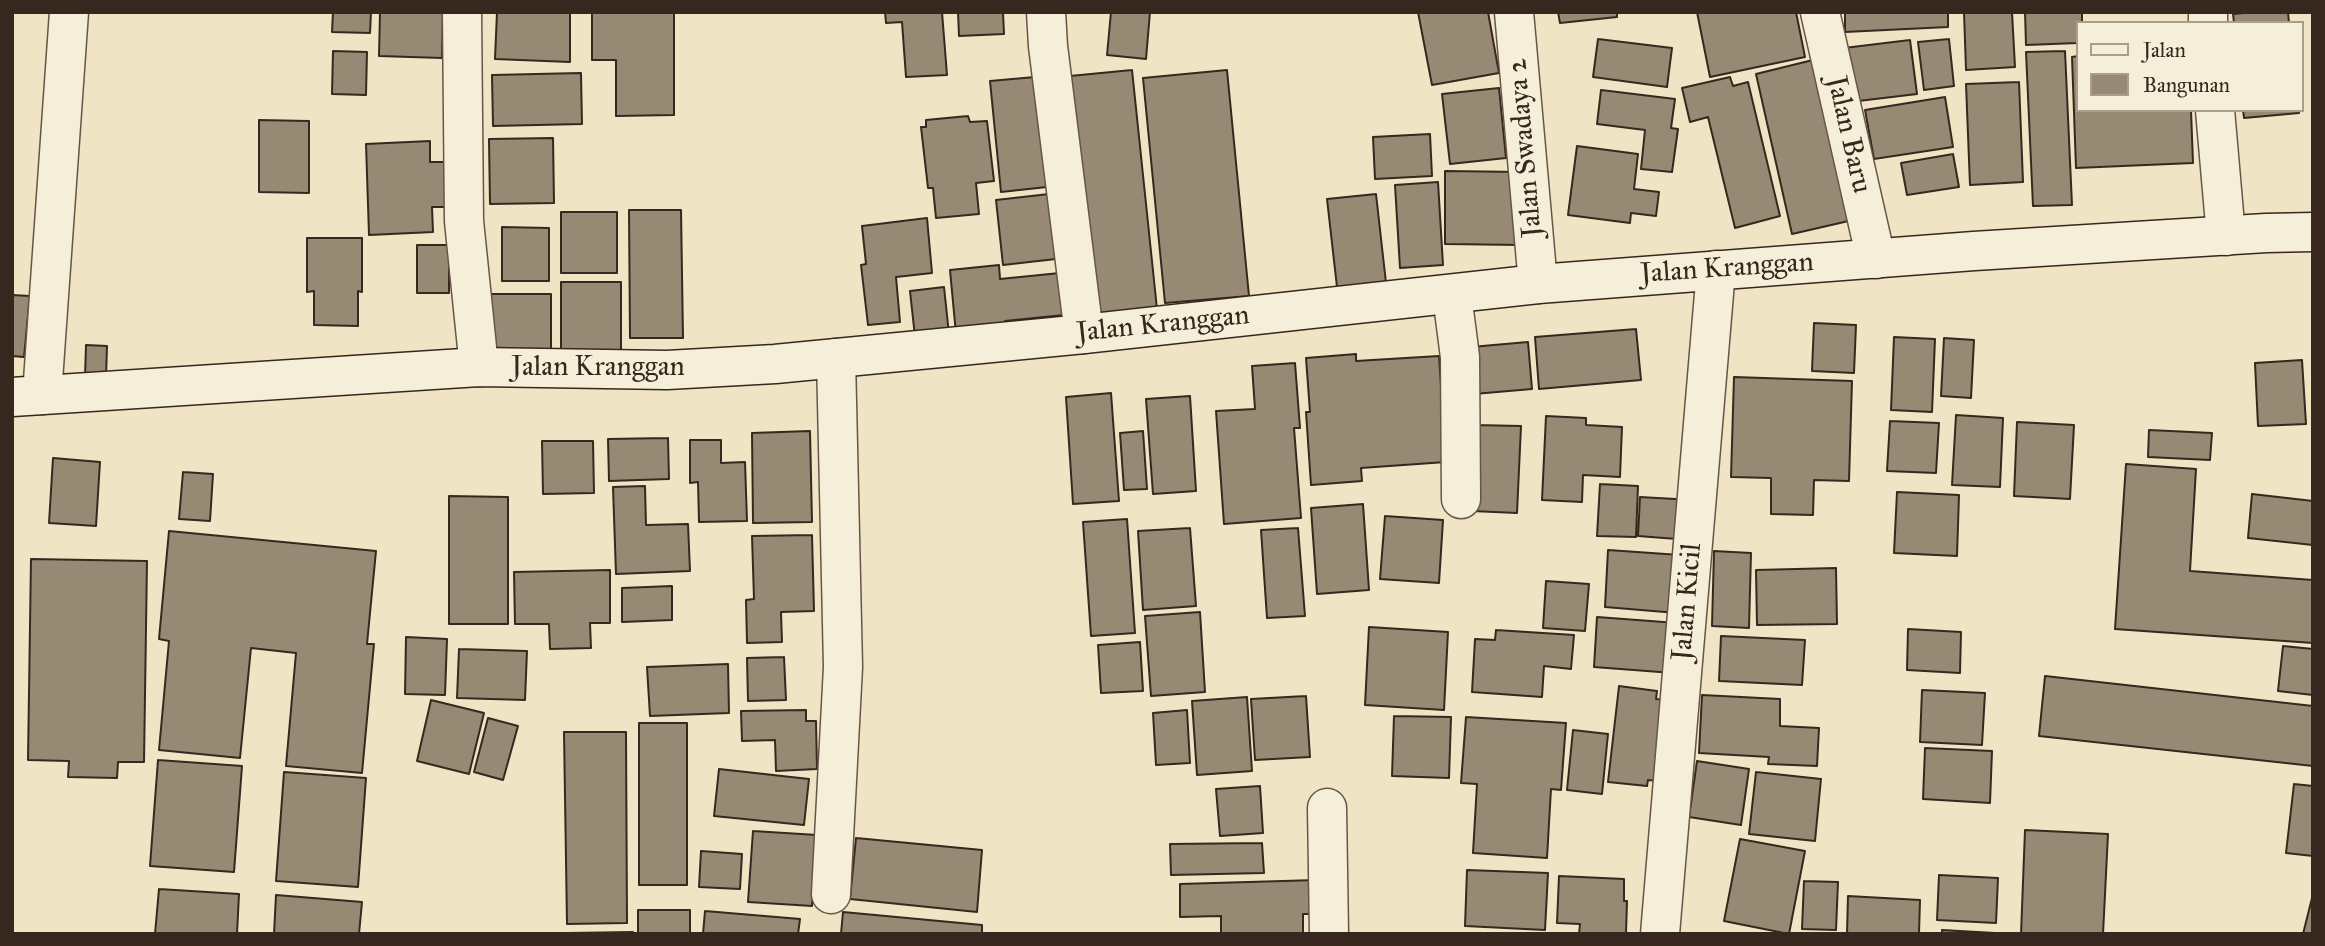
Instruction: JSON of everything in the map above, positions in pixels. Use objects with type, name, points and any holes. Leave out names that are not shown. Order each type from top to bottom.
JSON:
[{"type":"street","points":[[27,396],[69,12]]},
{"type":"street","points":[[462,12],[464,220],[479,367]]},
{"type":"street","points":[[1046,12],[1084,334]]},
{"type":"street","name":"Jalan Swadaya 2","points":[[1514,12],[1538,284]]},
{"type":"street","name":"Jalan Baru","points":[[1820,12],[1876,258]]},
{"type":"street","points":[[2216,112],[2225,236]]},
{"type":"street","name":"Jalan Kranggan","points":[[27,396],[479,367],[667,370],[836,358],[1084,334],[1538,284],[1876,258],[2313,232]]},
{"type":"street","name":"Jalan Kicil","points":[[1661,934],[1716,270]]},
{"type":"street","points":[[1452,295],[1460,357],[1461,499]]},
{"type":"street","points":[[831,894],[843,667],[836,358]]},
{"type":"street","points":[[1327,808],[1329,934]]},
{"type":"building","points":[[333,12],[371,12],[370,33],[332,32]]},
{"type":"building","points":[[380,12],[443,12],[442,58],[379,56]]},
{"type":"building","points":[[497,12],[570,12],[570,62],[495,59]]},
{"type":"building","points":[[592,12],[674,12],[674,115],[616,116],[616,60],[592,60]]},
{"type":"building","points":[[885,12],[942,12],[947,75],[906,77],[902,22],[886,23]]},
{"type":"building","points":[[958,12],[1003,12],[1004,34],[959,36]]},
{"type":"building","points":[[1111,12],[1150,12],[1146,59],[1107,55]]},
{"type":"building","points":[[1418,12],[1488,12],[1499,73],[1432,85]]},
{"type":"building","points":[[1558,12],[1617,12],[1617,17],[1560,23]]},
{"type":"building","points":[[1697,12],[1796,12],[1805,57],[1710,77]]},
{"type":"building","points":[[1845,12],[1948,12],[1948,27],[1845,32]]},
{"type":"building","points":[[1964,12],[2012,12],[2015,67],[1966,70]]},
{"type":"building","points":[[2025,12],[2082,12],[2082,21],[2076,21],[2076,43],[2026,45]]},
{"type":"building","points":[[2288,12],[2289,21],[2234,21],[2233,14]]},
{"type":"building","points":[[1598,39],[1672,48],[1667,87],[1593,77]]},
{"type":"building","points":[[1949,39],[1954,86],[1924,90],[1918,42]]},
{"type":"building","points":[[1910,40],[1917,94],[1850,102],[1844,48]]},
{"type":"building","points":[[333,51],[367,52],[366,95],[332,94]]},
{"type":"building","points":[[2065,51],[2072,205],[2033,206],[2026,52]]},
{"type":"building","points":[[2076,56],[2076,112],[2191,112],[2193,163],[2076,168],[2072,57]]},
{"type":"building","points":[[1817,59],[1853,220],[1792,234],[1756,74]]},
{"type":"building","points":[[1132,70],[1157,309],[1095,316],[1070,76]]},
{"type":"building","points":[[1227,70],[1249,296],[1165,303],[1143,78]]},
{"type":"building","points":[[581,73],[582,124],[493,126],[492,75]]},
{"type":"building","points":[[1035,77],[1047,187],[1001,192],[990,81]]},
{"type":"building","points":[[1730,77],[1733,86],[1748,82],[1780,216],[1735,228],[1708,117],[1690,122],[1682,88]]},
{"type":"building","points":[[2019,82],[2023,182],[1970,185],[1966,84]]},
{"type":"building","points":[[1499,88],[1506,158],[1450,164],[1442,94]]},
{"type":"building","points":[[1601,90],[1675,99],[1671,128],[1678,129],[1672,172],[1641,169],[1645,130],[1597,124]]},
{"type":"building","points":[[1945,97],[1953,147],[1874,159],[1865,110]]},
{"type":"building","points":[[2243,112],[2299,113],[2244,118]]},
{"type":"building","points":[[968,116],[970,122],[987,121],[994,181],[976,183],[979,214],[936,218],[933,188],[928,188],[921,127],[926,127],[926,120]]},
{"type":"building","points":[[259,120],[309,121],[309,193],[259,192]]},
{"type":"building","points":[[1430,134],[1432,176],[1375,179],[1373,137]]},
{"type":"building","points":[[553,138],[554,203],[490,204],[489,139]]},
{"type":"building","points":[[430,141],[430,162],[447,162],[449,207],[432,207],[433,232],[369,235],[366,144]]},
{"type":"building","points":[[1577,146],[1638,154],[1634,189],[1659,192],[1656,216],[1631,213],[1630,223],[1568,215]]},
{"type":"building","points":[[1953,154],[1959,187],[1907,195],[1901,163]]},
{"type":"building","points":[[1445,171],[1522,172],[1521,245],[1445,244]]},
{"type":"building","points":[[1438,182],[1443,265],[1400,268],[1395,185]]},
{"type":"building","points":[[1049,194],[1056,259],[1003,265],[996,200]]},
{"type":"building","points":[[1376,194],[1386,283],[1337,287],[1327,199]]},
{"type":"building","points":[[629,210],[681,210],[683,338],[630,338]]},
{"type":"building","points":[[561,212],[617,212],[617,273],[561,273]]},
{"type":"building","points":[[927,218],[932,273],[896,277],[900,322],[868,325],[861,265],[866,264],[862,226]]},
{"type":"building","points":[[502,227],[549,228],[549,281],[502,281]]},
{"type":"building","points":[[307,238],[362,238],[362,292],[358,291],[358,326],[314,325],[314,291],[307,292]]},
{"type":"building","points":[[417,245],[449,245],[449,293],[417,293]]},
{"type":"building","points":[[999,265],[1000,279],[1060,273],[1064,315],[1005,321],[1005,329],[956,334],[950,270]]},
{"type":"building","points":[[561,282],[621,282],[621,355],[561,355]]},
{"type":"building","points":[[944,287],[949,334],[915,337],[910,291]]},
{"type":"building","points":[[488,294],[551,294],[551,364],[487,364]]},
{"type":"building","points":[[12,295],[30,296],[24,357],[12,356]]},
{"type":"building","points":[[1814,323],[1856,325],[1854,373],[1812,371]]},
{"type":"building","points":[[1636,329],[1641,380],[1539,389],[1535,337]]},
{"type":"building","points":[[1894,337],[1935,339],[1932,412],[1891,410]]},
{"type":"building","points":[[1944,338],[1974,340],[1971,398],[1941,396]]},
{"type":"building","points":[[1528,342],[1532,389],[1474,394],[1471,347]]},
{"type":"building","points":[[86,345],[107,346],[106,378],[85,377]]},
{"type":"building","points":[[1356,354],[1356,361],[1439,356],[1446,462],[1361,468],[1362,481],[1311,485],[1306,412],[1310,412],[1306,358]]},
{"type":"building","points":[[2302,360],[2306,424],[2258,426],[2255,363]]},
{"type":"building","points":[[1295,363],[1300,428],[1294,428],[1301,518],[1224,524],[1216,411],[1255,409],[1252,366]]},
{"type":"building","points":[[1734,377],[1852,381],[1849,481],[1814,480],[1813,515],[1771,514],[1771,478],[1731,477]]},
{"type":"building","points":[[1111,393],[1119,501],[1073,504],[1066,397]]},
{"type":"building","points":[[1190,396],[1196,491],[1153,494],[1146,399]]},
{"type":"building","points":[[1956,415],[2003,418],[2000,487],[1952,485]]},
{"type":"building","points":[[1546,416],[1586,418],[1586,425],[1622,427],[1620,477],[1583,475],[1582,502],[1542,500]]},
{"type":"building","points":[[1890,421],[1939,423],[1936,473],[1887,471]]},
{"type":"building","points":[[2017,422],[2074,425],[2070,499],[2014,496]]},
{"type":"building","points":[[1475,425],[1521,426],[1517,513],[1472,511]]},
{"type":"building","points":[[2149,430],[2212,433],[2210,460],[2148,457]]},
{"type":"building","points":[[810,431],[812,522],[753,523],[752,433]]},
{"type":"building","points":[[1143,431],[1147,489],[1124,490],[1120,433]]},
{"type":"building","points":[[668,438],[669,479],[609,481],[608,439]]},
{"type":"building","points":[[690,440],[721,440],[721,463],[745,462],[747,521],[699,522],[698,482],[690,483]]},
{"type":"building","points":[[542,441],[593,441],[594,493],[543,494]]},
{"type":"building","points":[[53,458],[100,462],[96,526],[49,523]]},
{"type":"building","points":[[2126,464],[2196,469],[2190,571],[2313,580],[2313,643],[2115,629]]},
{"type":"building","points":[[183,472],[213,474],[210,521],[179,519]]},
{"type":"building","points":[[1600,484],[1638,486],[1636,537],[1597,536]]},
{"type":"building","points":[[645,486],[646,525],[688,524],[690,571],[616,574],[613,487]]},
{"type":"building","points":[[1897,492],[1959,495],[1957,556],[1894,553]]},
{"type":"building","points":[[2252,494],[2313,501],[2313,545],[2248,538]]},
{"type":"building","points":[[449,496],[508,497],[508,624],[449,624]]},
{"type":"building","points":[[1640,497],[1693,500],[1690,540],[1638,536]]},
{"type":"building","points":[[1363,504],[1369,590],[1317,594],[1311,508]]},
{"type":"building","points":[[1385,516],[1443,520],[1439,583],[1380,579]]},
{"type":"building","points":[[1127,519],[1135,633],[1091,636],[1083,522]]},
{"type":"building","points":[[1190,528],[1196,606],[1143,610],[1138,531]]},
{"type":"building","points":[[1298,528],[1305,616],[1267,618],[1261,530]]},
{"type":"building","points":[[169,531],[376,551],[367,644],[374,644],[362,773],[286,766],[296,653],[251,648],[240,758],[159,750],[169,641],[159,639]]},
{"type":"building","points":[[812,535],[814,611],[781,612],[782,642],[747,643],[746,600],[754,599],[752,536]]},
{"type":"building","points":[[1608,550],[1680,555],[1677,613],[1605,607]]},
{"type":"building","points":[[1714,551],[1751,553],[1749,628],[1712,626]]},
{"type":"building","points":[[31,559],[147,561],[144,762],[118,762],[117,778],[68,777],[69,761],[28,760]]},
{"type":"building","points":[[1836,568],[1837,624],[1757,625],[1756,570]]},
{"type":"building","points":[[610,570],[610,623],[590,623],[591,648],[550,649],[549,624],[515,624],[514,572]]},
{"type":"building","points":[[1546,581],[1589,584],[1585,631],[1543,628]]},
{"type":"building","points":[[672,586],[672,620],[622,622],[622,588]]},
{"type":"building","points":[[1200,612],[1205,692],[1151,696],[1145,616]]},
{"type":"building","points":[[1597,617],[1677,623],[1673,673],[1594,667]]},
{"type":"building","points":[[1369,627],[1448,632],[1444,710],[1365,705]]},
{"type":"building","points":[[1908,629],[1961,632],[1960,673],[1907,670]]},
{"type":"building","points":[[1496,630],[1574,635],[1571,669],[1544,666],[1542,697],[1472,692],[1475,639],[1495,640]]},
{"type":"building","points":[[1721,636],[1805,640],[1802,685],[1719,681]]},
{"type":"building","points":[[406,637],[447,639],[445,695],[405,694]]},
{"type":"building","points":[[1140,642],[1143,691],[1101,693],[1098,645]]},
{"type":"building","points":[[2283,646],[2313,649],[2313,695],[2278,691]]},
{"type":"building","points":[[459,649],[527,651],[525,700],[457,698]]},
{"type":"building","points":[[784,657],[786,700],[748,701],[747,658]]},
{"type":"building","points":[[728,664],[729,713],[650,716],[647,667]]},
{"type":"building","points":[[2045,676],[2313,706],[2313,766],[2039,736]]},
{"type":"building","points":[[1619,686],[1657,691],[1656,699],[1673,701],[1665,782],[1648,780],[1647,786],[1608,782]]},
{"type":"building","points":[[1922,690],[1985,693],[1982,745],[1920,742]]},
{"type":"building","points":[[1702,695],[1780,699],[1780,726],[1819,728],[1817,766],[1768,764],[1769,757],[1699,753]]},
{"type":"building","points":[[1306,696],[1310,757],[1255,760],[1251,699]]},
{"type":"building","points":[[1247,697],[1252,771],[1197,775],[1192,701]]},
{"type":"building","points":[[431,700],[484,713],[469,774],[417,761]]},
{"type":"building","points":[[806,710],[806,721],[816,721],[817,769],[776,771],[775,740],[742,741],[741,711]]},
{"type":"building","points":[[1187,710],[1190,763],[1156,765],[1153,713]]},
{"type":"building","points":[[1394,716],[1451,717],[1449,778],[1392,776]]},
{"type":"building","points":[[1466,717],[1566,723],[1561,790],[1551,789],[1547,858],[1473,853],[1477,784],[1461,783]]},
{"type":"building","points":[[488,718],[518,726],[503,780],[474,772]]},
{"type":"building","points":[[639,723],[687,723],[687,885],[639,885]]},
{"type":"building","points":[[1573,730],[1608,734],[1602,794],[1567,790]]},
{"type":"building","points":[[564,732],[626,732],[627,923],[567,924]]},
{"type":"building","points":[[1925,748],[1992,751],[1990,803],[1923,799]]},
{"type":"building","points":[[158,760],[242,766],[234,872],[150,866]]},
{"type":"building","points":[[1697,761],[1749,769],[1741,825],[1689,817]]},
{"type":"building","points":[[719,769],[809,779],[804,825],[714,816]]},
{"type":"building","points":[[284,772],[366,778],[358,887],[276,881]]},
{"type":"building","points":[[1756,772],[1821,779],[1815,841],[1749,834]]},
{"type":"building","points":[[2294,784],[2313,786],[2313,856],[2286,853]]},
{"type":"building","points":[[1260,786],[1263,833],[1220,836],[1216,789]]},
{"type":"building","points":[[2025,830],[2108,834],[2103,934],[2021,934]]},
{"type":"building","points":[[753,831],[817,835],[812,906],[748,902]]},
{"type":"building","points":[[856,838],[982,850],[977,912],[850,899]]},
{"type":"building","points":[[1740,839],[1805,851],[1789,934],[1724,921]]},
{"type":"building","points":[[1262,843],[1264,873],[1171,875],[1170,844]]},
{"type":"building","points":[[701,851],[742,854],[740,889],[699,887]]},
{"type":"building","points":[[1467,870],[1548,873],[1545,930],[1465,926]]},
{"type":"building","points":[[1939,875],[1998,878],[1996,923],[1937,920]]},
{"type":"building","points":[[1559,876],[1624,879],[1624,901],[1627,901],[1626,934],[1579,934],[1580,924],[1557,923]]},
{"type":"building","points":[[1317,880],[1318,914],[1303,914],[1303,934],[1221,934],[1221,916],[1180,917],[1180,884]]},
{"type":"building","points":[[1804,881],[1838,882],[1836,930],[1802,929]]},
{"type":"building","points":[[159,889],[239,894],[237,934],[155,934]]},
{"type":"building","points":[[2313,894],[2313,934],[2303,934]]},
{"type":"building","points":[[276,895],[362,902],[359,934],[274,934]]},
{"type":"building","points":[[1848,896],[1920,900],[1919,934],[1847,934]]},
{"type":"building","points":[[638,910],[690,910],[690,934],[638,934]]},
{"type":"building","points":[[705,911],[800,919],[798,934],[703,934]]},
{"type":"building","points":[[843,912],[982,925],[982,934],[841,934]]},
{"type":"building","points":[[1942,930],[1995,933],[1995,934],[1942,934]]},
{"type":"building","points":[[633,932],[633,934],[568,933]]}]
